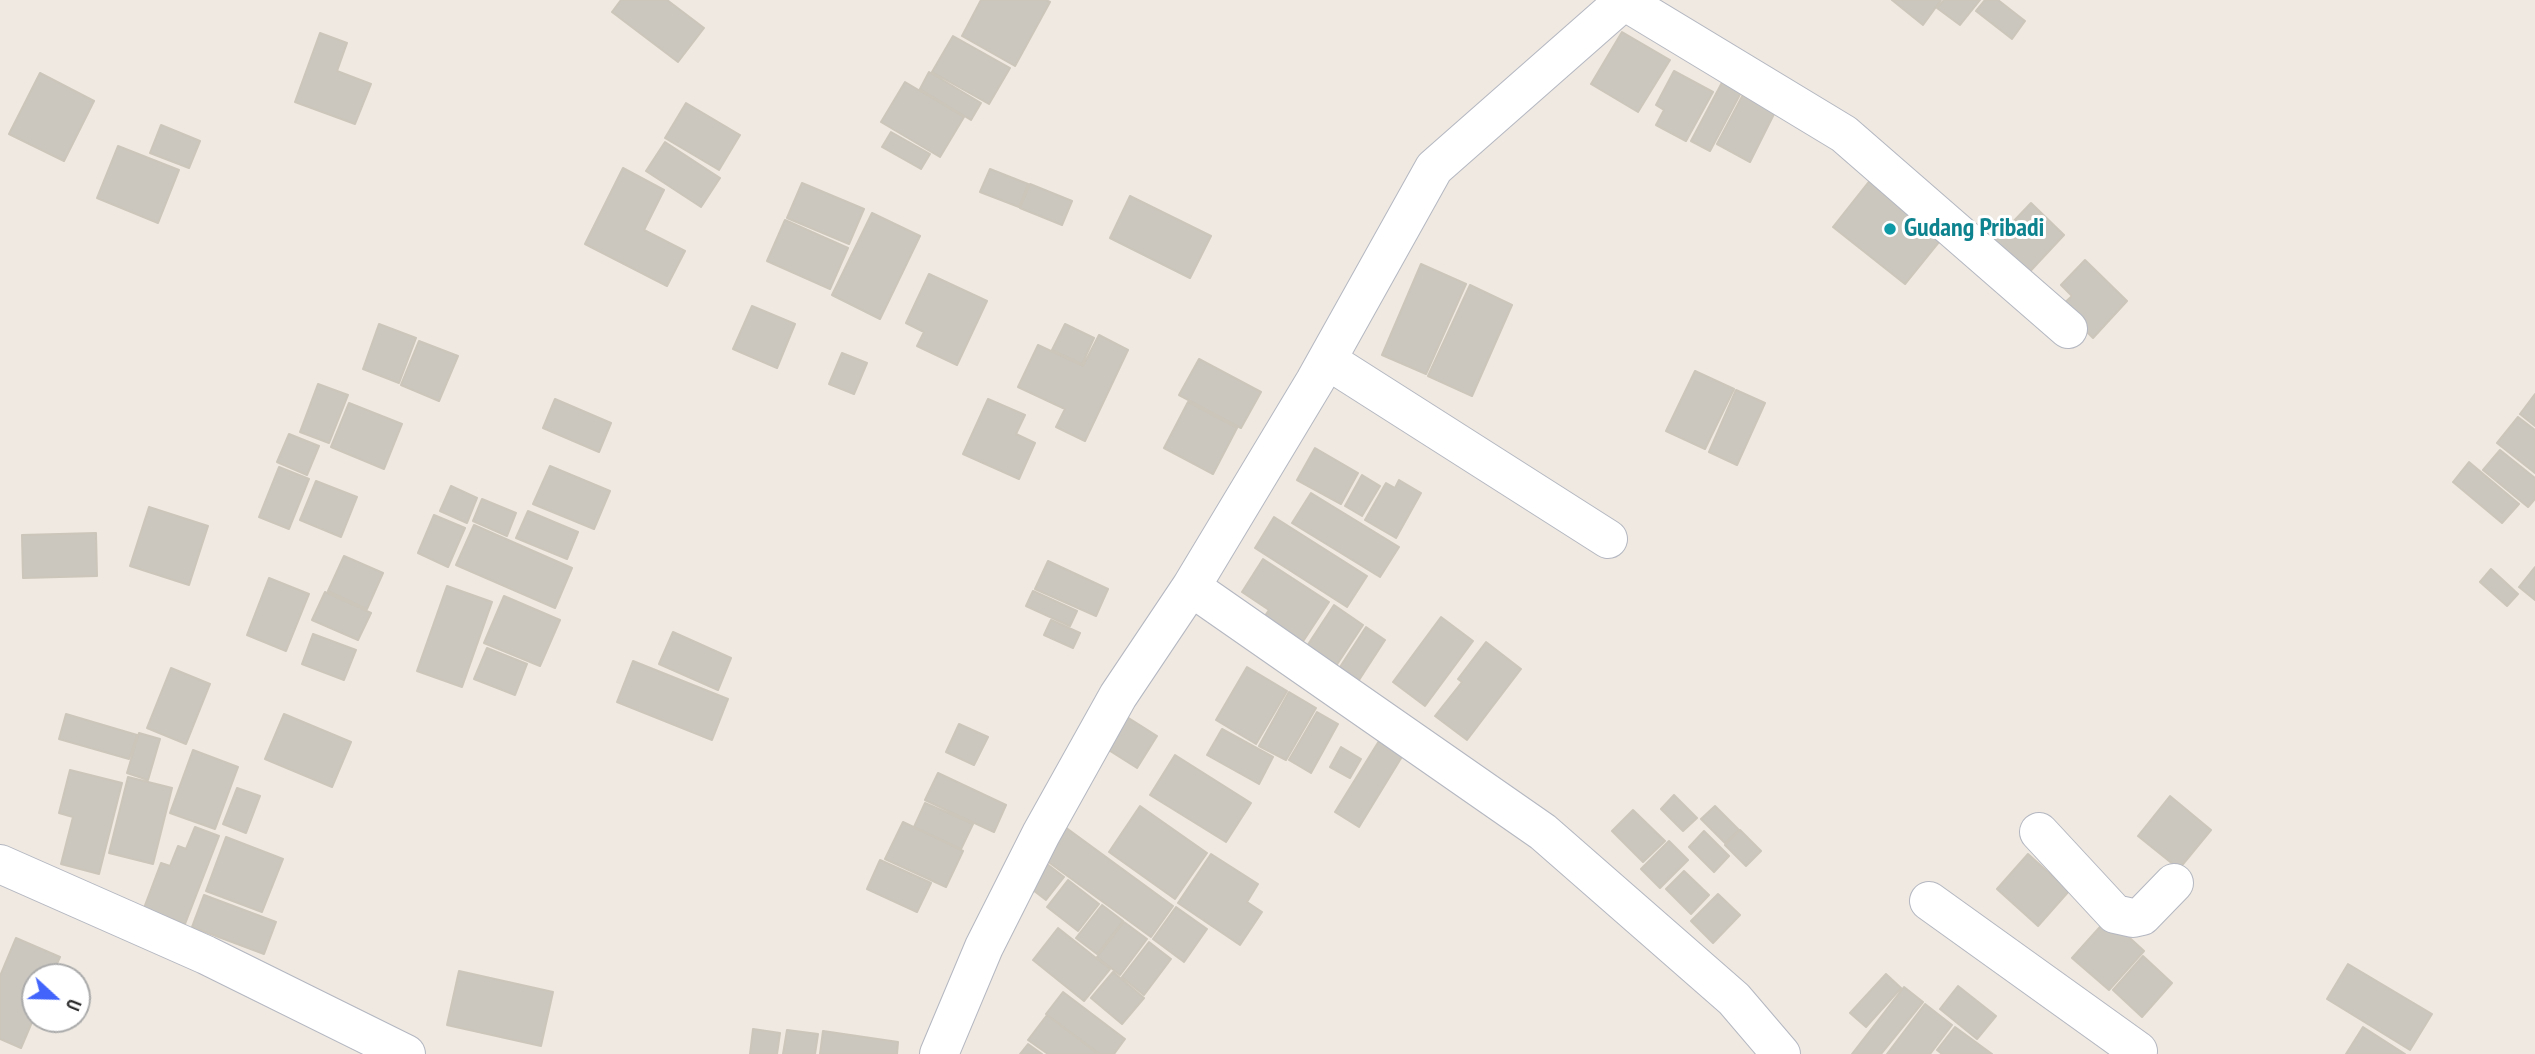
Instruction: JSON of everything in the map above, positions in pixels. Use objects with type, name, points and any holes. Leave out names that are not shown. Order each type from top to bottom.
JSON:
[{"type":"street","points":[[939,1054],[984,947],[1041,834],[1118,696],[1191,587],[1327,360],[1434,168],[1625,0],[1844,134],[2068,329]]},
{"type":"street","points":[[1327,360],[1608,539]]},
{"type":"street","points":[[1191,587],[1543,832],[1734,999],[1781,1054]]},
{"type":"street","points":[[2039,832],[2116,914],[2124,917],[2142,916],[2174,883]]},
{"type":"street","points":[[0,864],[206,954],[406,1054]]},
{"type":"street","points":[[1929,901],[2138,1051]]},
{"type":"building","points":[[621,0],[667,0],[704,28],[678,62],[612,12]]},
{"type":"building","points":[[981,0],[1050,2],[1015,66],[962,36]]},
{"type":"building","points":[[1892,0],[1941,0],[1923,25]]},
{"type":"building","points":[[1944,0],[1980,0],[1960,25],[1937,8]]},
{"type":"building","points":[[1985,0],[1998,0],[2025,21],[2012,39],[1976,11]]},
{"type":"building","points":[[1622,32],[1670,60],[1638,112],[1591,84]]},
{"type":"building","points":[[320,33],[347,43],[337,71],[371,84],[355,124],[295,102]]},
{"type":"building","points":[[953,36],[1010,68],[989,104],[932,72]]},
{"type":"building","points":[[1674,71],[1713,92],[1686,141],[1656,125],[1664,110],[1656,105]]},
{"type":"building","points":[[929,72],[981,103],[971,120],[920,89]]},
{"type":"building","points":[[40,73],[94,101],[64,161],[9,134]]},
{"type":"building","points":[[1726,75],[1745,85],[1710,151],[1691,141]]},
{"type":"building","points":[[905,82],[964,117],[940,157],[881,122]]},
{"type":"building","points":[[1746,89],[1778,106],[1750,162],[1717,144]]},
{"type":"building","points":[[686,103],[740,135],[719,170],[665,138]]},
{"type":"building","points":[[161,125],[200,141],[189,168],[150,153]]},
{"type":"building","points":[[891,132],[930,154],[921,169],[882,147]]},
{"type":"building","points":[[665,142],[720,178],[701,207],[646,171]]},
{"type":"building","points":[[118,146],[179,170],[158,223],[97,198]]},
{"type":"building","points":[[623,168],[664,190],[644,230],[685,251],[667,286],[585,244]]},
{"type":"building","points":[[990,169],[1028,184],[1019,207],[980,192]]},
{"type":"building","name":"Gudang Pribadi","points":[[1875,174],[1947,232],[1905,284],[1833,227]]},
{"type":"building","points":[[802,183],[864,209],[849,244],[787,218]]},
{"type":"building","points":[[1030,184],[1072,201],[1062,225],[1020,208]]},
{"type":"building","points":[[1130,196],[1211,236],[1190,278],[1110,238]]},
{"type":"building","points":[[2031,203],[2064,235],[2022,280],[1989,247]]},
{"type":"building","points":[[872,213],[920,236],[880,319],[832,295]]},
{"type":"building","points":[[785,220],[848,248],[830,289],[767,261]]},
{"type":"building","points":[[2085,260],[2127,301],[2093,338],[2061,306],[2072,296],[2061,285]]},
{"type":"building","points":[[1421,264],[1466,284],[1426,374],[1382,355]]},
{"type":"building","points":[[929,274],[987,301],[957,365],[917,346],[924,332],[906,323]]},
{"type":"building","points":[[1470,285],[1512,305],[1472,396],[1428,376]]},
{"type":"building","points":[[752,306],[795,324],[777,368],[733,349]]},
{"type":"building","points":[[379,324],[416,338],[399,383],[363,369]]},
{"type":"building","points":[[1065,324],[1094,338],[1082,364],[1052,350]]},
{"type":"building","points":[[1099,335],[1128,350],[1085,441],[1056,427],[1065,409],[1018,387],[1038,345],[1083,366]]},
{"type":"building","points":[[419,341],[458,356],[439,401],[401,385]]},
{"type":"building","points":[[842,353],[867,363],[854,394],[829,384]]},
{"type":"building","points":[[1199,359],[1261,392],[1241,428],[1179,395]]},
{"type":"building","points":[[1695,371],[1734,389],[1705,449],[1666,431]]},
{"type":"building","points":[[318,384],[348,395],[329,443],[300,432]]},
{"type":"building","points":[[1736,390],[1765,403],[1737,465],[1709,452]]},
{"type":"building","points":[[2535,394],[2535,426],[2520,414]]},
{"type":"building","points":[[555,399],[611,423],[599,452],[543,428]]},
{"type":"building","points":[[988,399],[1025,415],[1016,434],[1035,443],[1019,479],[963,454]]},
{"type":"building","points":[[1188,402],[1237,428],[1213,474],[1164,448]]},
{"type":"building","points":[[349,403],[402,424],[384,469],[331,447]]},
{"type":"building","points":[[2518,417],[2535,430],[2535,473],[2497,443]]},
{"type":"building","points":[[289,434],[319,446],[307,475],[277,462]]},
{"type":"building","points":[[1315,448],[1358,473],[1341,504],[1297,480]]},
{"type":"building","points":[[2500,450],[2535,478],[2535,499],[2528,507],[2483,470]]},
{"type":"building","points":[[2469,462],[2519,504],[2502,523],[2453,482]]},
{"type":"building","points":[[550,466],[610,491],[594,529],[533,504]]},
{"type":"building","points":[[279,467],[309,479],[289,529],[259,517]]},
{"type":"building","points":[[1362,475],[1380,486],[1362,516],[1345,506]]},
{"type":"building","points":[[1399,480],[1421,493],[1396,538],[1365,520],[1386,483],[1395,488]]},
{"type":"building","points":[[316,481],[357,497],[341,537],[300,520]]},
{"type":"building","points":[[451,486],[477,498],[467,523],[440,511]]},
{"type":"building","points":[[1311,493],[1399,547],[1380,577],[1292,523]]},
{"type":"building","points":[[482,499],[516,513],[507,536],[473,521]]},
{"type":"building","points":[[149,507],[208,526],[189,585],[130,566]]},
{"type":"building","points":[[528,511],[578,532],[567,559],[516,538]]},
{"type":"building","points":[[434,515],[465,528],[448,567],[418,553]]},
{"type":"building","points":[[1274,517],[1367,576],[1347,607],[1255,548]]},
{"type":"building","points":[[474,525],[572,568],[555,608],[456,565]]},
{"type":"building","points":[[96,533],[97,576],[23,578],[22,535]]},
{"type":"building","points":[[344,556],[383,573],[367,609],[328,591]]},
{"type":"building","points":[[1263,559],[1329,602],[1296,652],[1258,626],[1269,610],[1242,592]]},
{"type":"building","points":[[1048,561],[1108,589],[1096,616],[1035,589]]},
{"type":"building","points":[[2535,567],[2535,600],[2519,587]]},
{"type":"building","points":[[2491,569],[2518,594],[2507,606],[2480,582]]},
{"type":"building","points":[[269,578],[309,594],[286,651],[247,635]]},
{"type":"building","points":[[447,586],[492,602],[462,687],[417,671]]},
{"type":"building","points":[[1033,591],[1077,611],[1070,626],[1026,606]]},
{"type":"building","points":[[325,592],[371,613],[358,640],[312,620]]},
{"type":"building","points":[[504,596],[560,620],[540,666],[484,643]]},
{"type":"building","points":[[1334,605],[1363,625],[1336,666],[1307,646]]},
{"type":"building","points":[[1441,617],[1473,641],[1425,706],[1393,682]]},
{"type":"building","points":[[1051,620],[1080,633],[1073,648],[1044,635]]},
{"type":"building","points":[[1366,627],[1385,640],[1359,680],[1340,667]]},
{"type":"building","points":[[673,632],[731,658],[718,690],[659,664]]},
{"type":"building","points":[[313,634],[356,650],[344,680],[302,664]]},
{"type":"building","points":[[1486,642],[1521,669],[1467,740],[1435,716],[1462,682],[1458,679]]},
{"type":"building","points":[[487,648],[527,664],[515,695],[474,679]]},
{"type":"building","points":[[633,661],[728,699],[712,740],[617,702]]},
{"type":"building","points":[[1247,667],[1287,691],[1256,744],[1216,720]]},
{"type":"building","points":[[171,668],[210,684],[186,744],[147,728]]},
{"type":"building","points":[[1289,692],[1316,708],[1286,760],[1259,746]]},
{"type":"building","points":[[1317,712],[1338,724],[1311,773],[1289,760]]},
{"type":"building","points":[[66,714],[137,735],[129,759],[59,739]]},
{"type":"building","points":[[284,714],[351,742],[332,787],[265,759]]},
{"type":"building","points":[[1127,717],[1157,736],[1137,768],[1107,749]]},
{"type":"building","points":[[959,724],[988,737],[974,765],[946,752]]},
{"type":"building","points":[[1222,729],[1273,757],[1259,784],[1207,755]]},
{"type":"building","points":[[139,733],[160,739],[148,780],[127,773]]},
{"type":"building","points":[[1379,741],[1403,755],[1359,827],[1335,812]]},
{"type":"building","points":[[1341,747],[1361,759],[1350,778],[1330,767]]},
{"type":"building","points":[[193,750],[238,767],[215,829],[170,813]]},
{"type":"building","points":[[1175,755],[1251,803],[1226,842],[1150,795]]},
{"type":"building","points":[[70,770],[122,783],[99,874],[61,864],[73,817],[59,813]]},
{"type":"building","points":[[938,773],[1006,805],[994,832],[925,800]]},
{"type":"building","points":[[128,777],[172,788],[153,864],[109,853]]},
{"type":"building","points":[[237,788],[260,796],[246,833],[223,824]]},
{"type":"building","points":[[1674,795],[1697,818],[1683,831],[1661,809]]},
{"type":"building","points":[[2170,796],[2211,830],[2179,869],[2138,836]]},
{"type":"building","points":[[925,803],[973,824],[961,849],[914,827]]},
{"type":"building","points":[[1140,806],[1207,853],[1175,899],[1109,852]]},
{"type":"building","points":[[1715,806],[1739,830],[1725,843],[1701,819]]},
{"type":"building","points":[[1633,810],[1665,841],[1643,862],[1612,831]]},
{"type":"building","points":[[903,822],[963,851],[946,887],[885,859]]},
{"type":"building","points":[[195,827],[219,836],[185,924],[144,908],[161,863],[170,866],[178,846],[186,849]]},
{"type":"building","points":[[1065,827],[1173,906],[1151,937],[1043,858]]},
{"type":"building","points":[[1740,830],[1761,851],[1746,866],[1725,845]]},
{"type":"building","points":[[1704,831],[1729,856],[1714,872],[1689,847]]},
{"type":"building","points":[[226,837],[283,859],[262,912],[206,891]]},
{"type":"building","points":[[1669,841],[1688,860],[1660,888],[1641,869]]},
{"type":"building","points":[[1211,854],[1258,884],[1247,902],[1262,912],[1240,945],[1178,903]]},
{"type":"building","points":[[2028,854],[2069,891],[2038,926],[1997,889]]},
{"type":"building","points":[[880,860],[931,883],[917,912],[867,889]]},
{"type":"building","points":[[1047,864],[1064,877],[1046,900],[1029,887]]},
{"type":"building","points":[[1684,871],[1709,895],[1691,914],[1666,889]]},
{"type":"building","points":[[1068,880],[1099,904],[1078,931],[1047,907]]},
{"type":"building","points":[[1718,894],[1740,915],[1713,943],[1691,921]]},
{"type":"building","points":[[204,895],[276,922],[264,954],[192,927]]},
{"type":"building","points":[[1102,905],[1123,921],[1097,954],[1076,938]]},
{"type":"building","points":[[1176,907],[1207,929],[1184,962],[1153,939]]},
{"type":"building","points":[[2108,918],[2144,951],[2109,990],[2072,958]]},
{"type":"building","points":[[1124,922],[1147,939],[1120,975],[1097,957]]},
{"type":"building","points":[[1058,928],[1110,969],[1084,1001],[1033,960]]},
{"type":"building","points":[[16,938],[60,957],[57,963],[21,963],[21,1033],[27,1033],[21,1048],[0,1039],[0,976]]},
{"type":"building","points":[[1149,942],[1171,959],[1144,995],[1122,977]]},
{"type":"building","points":[[2143,956],[2172,983],[2142,1017],[2113,990]]},
{"type":"building","points":[[2348,964],[2432,1014],[2410,1050],[2327,999]]},
{"type":"building","points":[[459,971],[553,992],[541,1046],[447,1025]]},
{"type":"building","points":[[1113,972],[1144,998],[1122,1024],[1091,998]]},
{"type":"building","points":[[1886,974],[1901,988],[1866,1027],[1850,1013]]},
{"type":"building","points":[[1958,986],[1996,1016],[1977,1039],[1940,1009]]},
{"type":"building","points":[[1904,987],[1923,1002],[1881,1054],[1852,1054]]},
{"type":"building","points":[[1063,992],[1125,1039],[1114,1054],[1100,1054],[1046,1014]]},
{"type":"building","points":[[1925,1004],[1952,1025],[1930,1054],[1887,1054]]},
{"type":"building","points":[[1047,1015],[1098,1054],[1048,1054],[1028,1040]]},
{"type":"building","points":[[1955,1027],[1992,1054],[1942,1054],[1937,1050]]},
{"type":"building","points":[[2363,1027],[2405,1054],[2346,1054]]},
{"type":"building","points":[[753,1029],[780,1033],[777,1054],[750,1054]]},
{"type":"building","points":[[787,1030],[818,1034],[815,1054],[783,1054]]},
{"type":"building","points":[[823,1031],[898,1042],[897,1054],[820,1054]]},
{"type":"building","points":[[1028,1044],[1042,1054],[1020,1054]]},
{"type":"place","name":"Gudang Pribadi","points":[[1890,229]]}]
